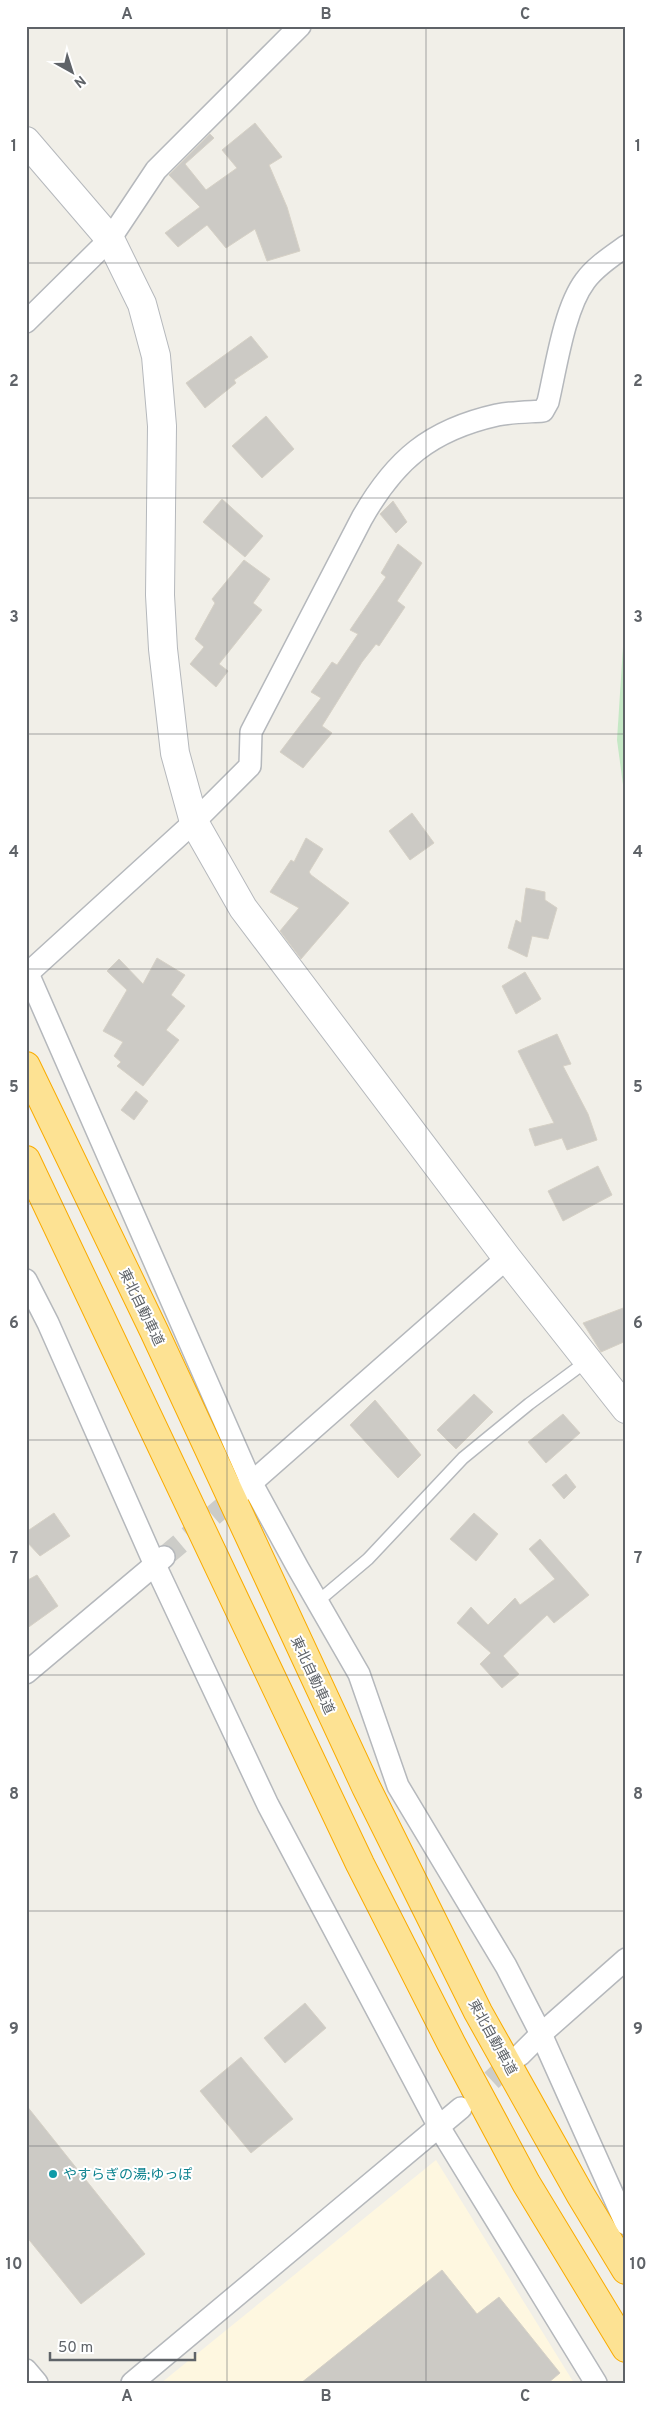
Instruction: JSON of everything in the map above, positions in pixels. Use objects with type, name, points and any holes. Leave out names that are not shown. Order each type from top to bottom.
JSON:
[{"type":"highway","name":"東北自動車道","points":[[26,1066],[154,1331],[370,1796],[478,2012],[580,2194],[626,2270]]},
{"type":"highway","points":[[26,1160],[360,1864],[451,2043],[526,2182],[626,2348]]},
{"type":"street","points":[[26,322],[110,239],[156,170],[300,26]]},
{"type":"street","points":[[26,141],[110,239],[142,304],[156,356],[162,426],[160,595],[163,649],[174,753],[194,822],[243,908],[507,1258],[626,1409]]},
{"type":"street","points":[[626,246],[609,258],[585,281],[570,313],[548,402],[543,411],[498,415],[446,432],[408,456],[378,489],[251,732],[250,766],[194,822],[27,973],[246,1486],[359,1674],[398,1786],[506,1966],[541,2034],[626,2224]]},
{"type":"street","points":[[246,1486],[507,1258]]},
{"type":"street","points":[[26,1280],[48,1322],[160,1561],[268,1805],[439,2127],[596,2383]]},
{"type":"street","points":[[26,1673],[160,1561]]},
{"type":"street","points":[[520,2055],[626,1959]]},
{"type":"street","points":[[132,2383],[461,2108]]},
{"type":"street","points":[[26,2370],[37,2383]]},
{"type":"lane","points":[[317,1602],[368,1559],[463,1458],[529,1404],[587,1361]]},
{"type":"shaded area","points":[[436,2160],[574,2383],[161,2383]]},
{"type":"green space","points":[[626,600],[626,807],[617,740]]},
{"type":"building","points":[[255,123],[282,157],[269,165],[287,207],[300,251],[267,261],[255,229],[226,248],[207,225],[178,247],[165,233],[200,207],[169,175],[210,134],[214,138],[185,164],[206,190],[237,168],[222,150]]},
{"type":"building","points":[[251,336],[268,357],[234,380],[236,383],[205,408],[186,383]]},
{"type":"building","points":[[266,416],[294,449],[262,478],[232,446]]},
{"type":"building","points":[[222,499],[263,536],[245,557],[203,522]]},
{"type":"building","points":[[393,501],[407,522],[396,533],[380,514]]},
{"type":"building","points":[[398,544],[422,563],[397,601],[405,607],[379,646],[376,644],[362,662],[322,726],[332,733],[303,768],[280,752],[321,698],[311,692],[332,662],[337,665],[358,634],[350,630],[386,577],[381,573]]},
{"type":"building","points":[[244,560],[270,579],[253,603],[262,610],[219,664],[228,671],[216,687],[190,664],[204,647],[195,639],[215,603],[212,599]]},
{"type":"building","points":[[412,813],[434,843],[410,860],[389,831]]},
{"type":"building","points":[[306,838],[323,849],[309,872],[349,903],[301,959],[280,931],[299,908],[270,892],[291,860],[294,862]]},
{"type":"building","points":[[526,888],[545,892],[545,900],[557,908],[548,939],[532,936],[527,957],[508,948],[516,920],[521,923]]},
{"type":"building","points":[[157,958],[185,975],[171,995],[185,1006],[166,1030],[179,1040],[143,1086],[117,1066],[121,1062],[114,1056],[123,1042],[103,1031],[127,990],[107,971],[119,959],[143,984]]},
{"type":"building","points":[[525,972],[541,999],[516,1014],[502,986]]},
{"type":"building","points":[[557,1034],[571,1064],[563,1066],[588,1114],[597,1140],[567,1150],[562,1138],[535,1146],[529,1129],[554,1123],[518,1051]]},
{"type":"building","points":[[136,1091],[148,1101],[134,1120],[121,1110]]},
{"type":"building","points":[[598,1166],[612,1195],[563,1221],[548,1191]]},
{"type":"building","points":[[626,1307],[626,1341],[601,1352],[583,1323]]},
{"type":"building","points":[[474,1394],[493,1412],[456,1449],[437,1430]]},
{"type":"building","points":[[375,1400],[421,1455],[398,1478],[350,1425]]},
{"type":"building","points":[[563,1414],[580,1433],[546,1463],[528,1442]]},
{"type":"building","points":[[566,1474],[576,1487],[564,1499],[552,1485]]},
{"type":"building","points":[[54,1513],[70,1536],[40,1556],[26,1541],[26,1532]]},
{"type":"building","points":[[474,1513],[498,1534],[476,1561],[450,1539]]},
{"type":"building","points":[[540,1539],[589,1595],[554,1623],[547,1615],[503,1656],[519,1674],[502,1688],[480,1664],[491,1653],[457,1623],[471,1607],[488,1625],[515,1598],[520,1605],[555,1579],[529,1549]]},
{"type":"building","points":[[37,1575],[58,1606],[26,1629],[26,1581]]},
{"type":"building","points":[[305,2003],[326,2028],[285,2063],[264,2038]]},
{"type":"building","points":[[241,2057],[293,2119],[251,2153],[200,2091]]},
{"type":"building","name":"やすらぎの湯;ゆっぽ","points":[[26,2105],[145,2254],[81,2304],[26,2236]]},
{"type":"building","points":[[442,2270],[477,2314],[499,2297],[560,2373],[548,2383],[301,2383]]},
{"type":"tunnel","points":[[164,1557],[242,1491]]},
{"type":"tunnel","points":[[468,2102],[519,2055]]},
{"type":"place","name":"やすらぎの湯;ゆっぽ","points":[[53,2174]]}]
